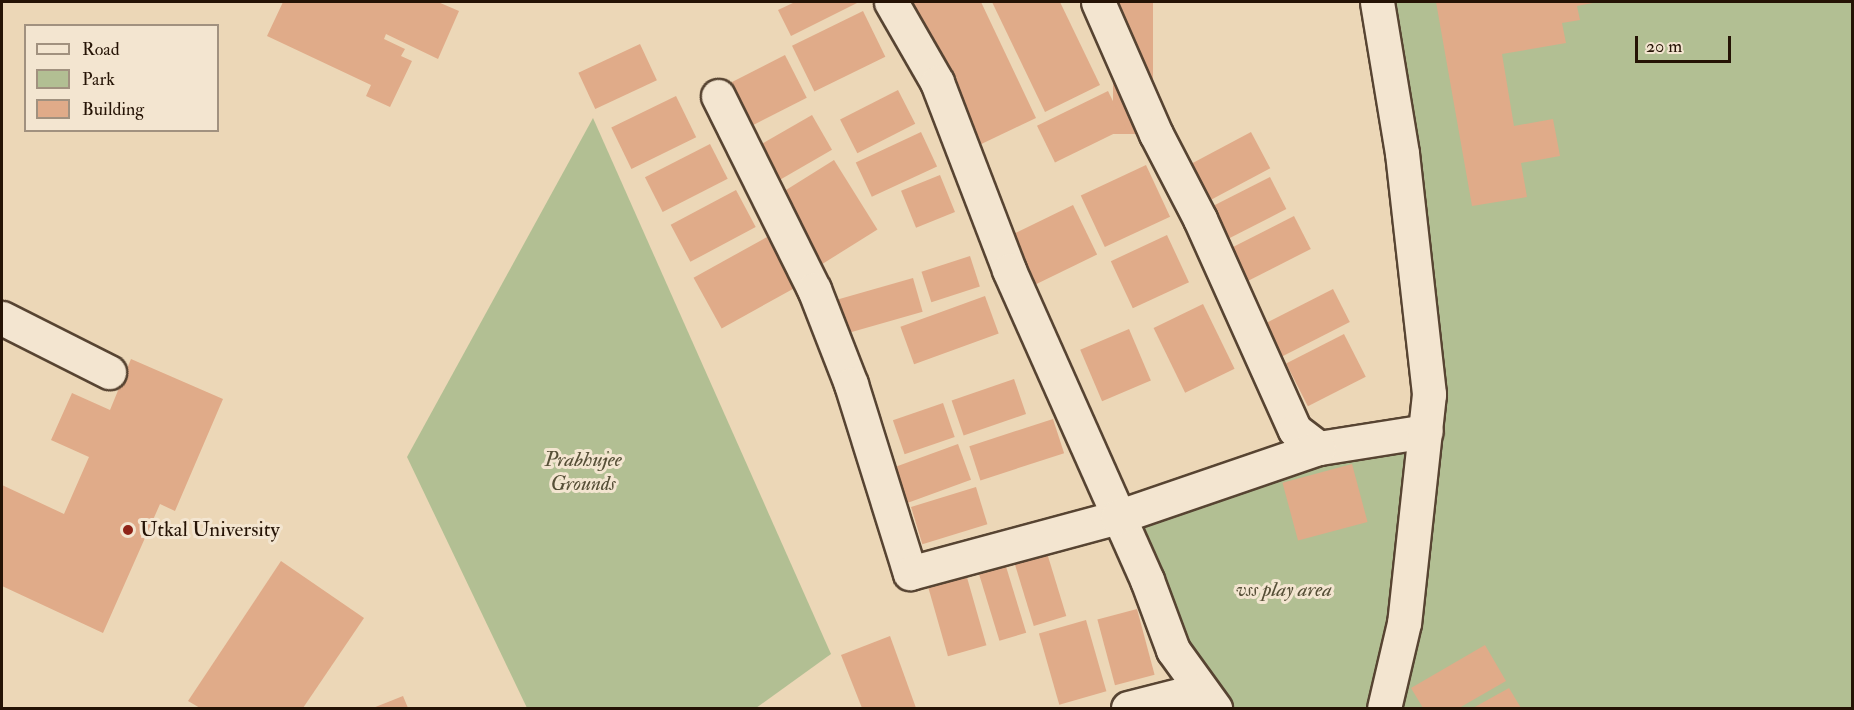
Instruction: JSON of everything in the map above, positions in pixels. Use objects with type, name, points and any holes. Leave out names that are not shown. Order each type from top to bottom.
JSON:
[{"type":"street","points":[[891,2],[937,82],[1009,270],[1147,580],[1173,650],[1207,699],[1128,708]]},
{"type":"street","points":[[1098,2],[1156,134],[1200,219],[1295,430],[1320,448]]},
{"type":"street","points":[[1377,2],[1419,289],[1429,394],[1404,623],[1384,708]]},
{"type":"street","points":[[718,96],[814,289],[851,384],[910,573],[1117,517],[1320,448],[1426,431]]},
{"type":"street","points":[[2,318],[109,372]]},
{"type":"green space","points":[[1384,2],[1852,2],[1852,708],[1393,708],[1430,477]]},
{"type":"green space","name":"Prabhujee Grounds","points":[[593,118],[831,654],[756,708],[527,708],[407,457]]},
{"type":"green space","name":"vss play area","points":[[1424,434],[1380,708],[1219,708],[1123,519]]},
{"type":"building","points":[[283,2],[438,2],[459,11],[438,59],[386,34],[384,39],[405,49],[401,56],[412,61],[390,107],[366,96],[371,85],[267,36]]},
{"type":"building","points":[[795,2],[859,2],[791,36],[778,10]]},
{"type":"building","points":[[903,2],[981,2],[1036,118],[973,148]]},
{"type":"building","points":[[992,2],[1060,2],[1100,85],[1045,112]]},
{"type":"building","points":[[1113,2],[1153,2],[1153,134],[1113,134]]},
{"type":"building","points":[[1436,2],[1598,2],[1577,6],[1580,20],[1562,23],[1566,43],[1502,54],[1514,126],[1553,119],[1560,156],[1521,163],[1527,197],[1472,206]]},
{"type":"building","points":[[863,11],[885,57],[814,91],[792,46]]},
{"type":"building","points":[[640,44],[657,80],[595,109],[578,73]]},
{"type":"building","points":[[785,55],[807,98],[744,130],[722,87]]},
{"type":"building","points":[[898,90],[915,124],[857,153],[840,120]]},
{"type":"building","points":[[1108,91],[1126,128],[1055,162],[1037,126]]},
{"type":"building","points":[[676,96],[696,137],[631,169],[611,128]]},
{"type":"building","points":[[812,115],[832,150],[773,184],[753,149]]},
{"type":"building","points":[[921,132],[937,166],[872,197],[856,162]]},
{"type":"building","points":[[1251,132],[1270,168],[1205,203],[1186,167]]},
{"type":"building","points":[[710,144],[728,179],[663,212],[645,177]]},
{"type":"building","points":[[834,160],[877,230],[821,265],[778,195]]},
{"type":"building","points":[[1146,165],[1170,217],[1105,247],[1081,195]]},
{"type":"building","points":[[940,175],[955,212],[916,228],[901,191]]},
{"type":"building","points":[[1270,177],[1286,209],[1225,240],[1209,208]]},
{"type":"building","points":[[736,190],[756,227],[690,262],[671,225]]},
{"type":"building","points":[[1073,205],[1097,254],[1036,284],[1012,235]]},
{"type":"building","points":[[1294,216],[1311,249],[1245,283],[1228,250]]},
{"type":"building","points":[[1167,235],[1189,282],[1133,308],[1111,261]]},
{"type":"building","points":[[767,237],[795,288],[722,328],[694,278]]},
{"type":"building","points":[[970,256],[980,286],[931,302],[921,272]]},
{"type":"building","points":[[913,278],[923,312],[844,334],[834,301]]},
{"type":"building","points":[[1333,289],[1350,322],[1278,359],[1261,326]]},
{"type":"building","points":[[985,296],[999,334],[914,364],[900,327]]},
{"type":"building","points":[[1203,304],[1235,369],[1185,393],[1154,328]]},
{"type":"building","points":[[1129,329],[1151,381],[1102,401],[1080,350]]},
{"type":"building","points":[[1344,334],[1366,377],[1308,406],[1286,364]]},
{"type":"building","points":[[131,359],[223,399],[175,511],[160,504],[103,633],[2,586],[2,485],[64,514],[89,457],[51,440],[72,393],[110,410]]},
{"type":"building","points":[[1014,379],[1026,414],[964,435],[952,400]]},
{"type":"building","points":[[943,403],[955,437],[905,454],[893,420]]},
{"type":"building","points":[[1053,419],[1064,453],[980,480],[969,446]]},
{"type":"building","points":[[958,444],[971,480],[905,504],[892,468]]},
{"type":"building","points":[[1352,464],[1368,522],[1298,541],[1282,483]]},
{"type":"building","points":[[976,487],[987,524],[922,544],[911,507]]},
{"type":"building","points":[[1047,553],[1066,616],[1034,626],[1014,563]]},
{"type":"building","points":[[1004,560],[1026,633],[999,641],[977,568]]},
{"type":"building","points":[[281,561],[364,618],[303,708],[200,708],[188,701]]},
{"type":"building","points":[[966,574],[986,645],[948,656],[928,585]]},
{"type":"building","points":[[1137,609],[1155,675],[1115,685],[1097,620]]},
{"type":"building","points":[[1086,620],[1106,691],[1059,705],[1039,634]]},
{"type":"building","points":[[890,636],[916,708],[862,708],[841,655]]},
{"type":"building","points":[[1485,645],[1506,681],[1459,708],[1423,708],[1411,688]]},
{"type":"building","points":[[1509,688],[1521,708],[1473,708]]},
{"type":"building","points":[[403,696],[408,708],[373,708]]},
{"type":"place","name":"Utkal University","points":[[128,530]]}]
